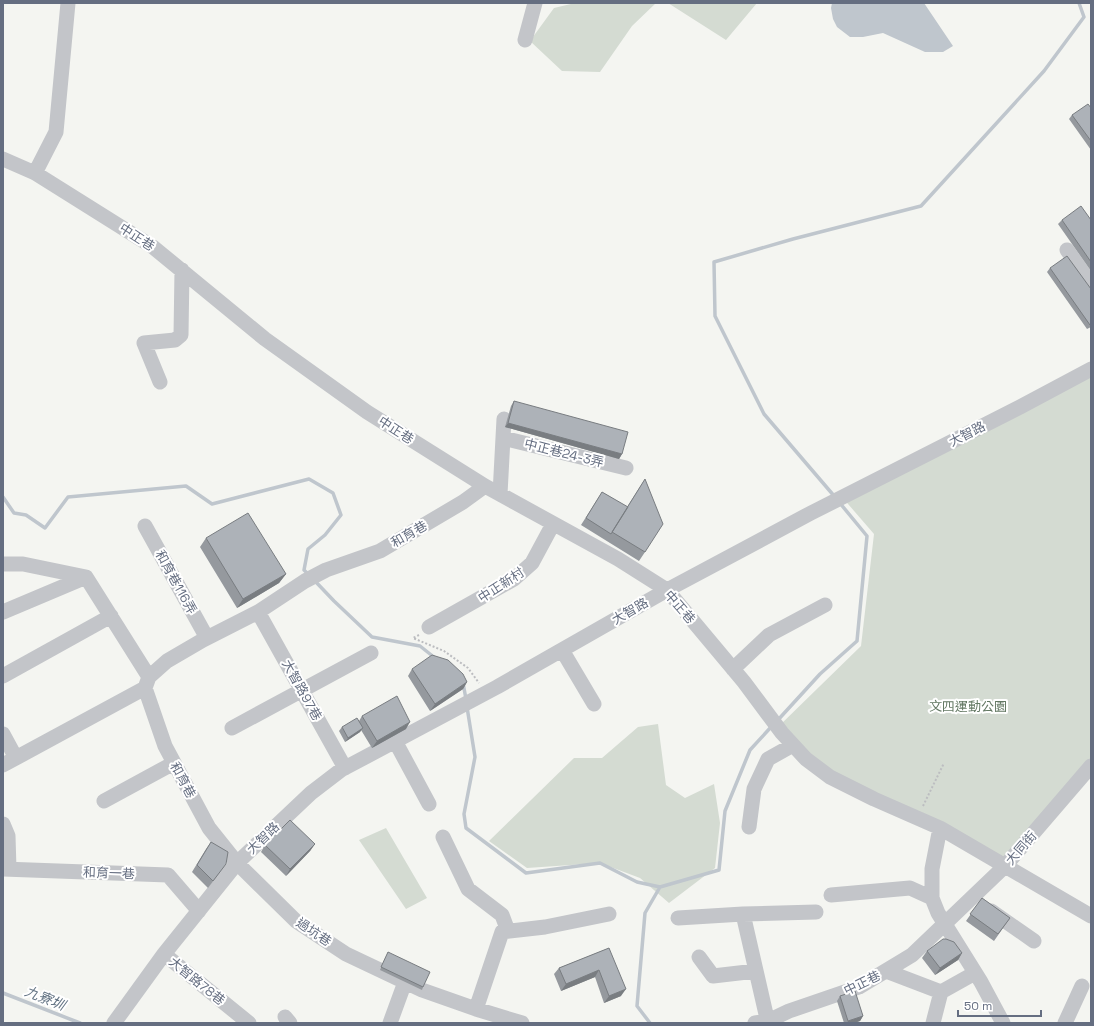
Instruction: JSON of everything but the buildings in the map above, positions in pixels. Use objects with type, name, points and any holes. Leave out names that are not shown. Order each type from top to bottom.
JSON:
[{"type":"street","points":[[35,173],[56,132],[68,3]]},
{"type":"street","points":[[525,40],[535,3]]},
{"type":"street","name":"中正巷","points":[[3,159],[35,173],[154,247],[265,339],[367,412],[485,486],[618,559],[667,590],[733,669],[793,745],[806,759],[830,777],[874,799],[940,828],[1091,916]]},
{"type":"street","points":[[1067,250],[1091,284]]},
{"type":"street","points":[[160,382],[144,343],[176,340],[182,335],[182,270]]},
{"type":"street","name":"大智路","points":[[114,1023],[164,954],[236,863],[311,793],[345,768],[480,696],[667,590],[836,500],[1020,407],[1091,369]]},
{"type":"street","points":[[500,494],[504,419]]},
{"type":"street","name":"中正巷24-3弄","points":[[503,438],[626,468]]},
{"type":"street","name":"和育巷","points":[[258,612],[305,581],[326,570],[380,551],[463,502],[485,486]]},
{"type":"street","name":"中正新村","points":[[430,627],[514,579],[532,563],[553,524]]},
{"type":"street","name":"和育巷116弄","points":[[145,526],[207,638]]},
{"type":"street","points":[[3,564],[23,564],[86,577]]},
{"type":"street","points":[[3,612],[86,577]]},
{"type":"street","name":"和育巷","points":[[86,577],[111,616],[147,682],[165,746],[209,828],[236,863]]},
{"type":"street","points":[[733,669],[769,635],[825,606]]},
{"type":"street","points":[[3,734],[9,762],[147,682],[167,661],[207,638],[258,612]]},
{"type":"street","name":"大智路97巷","points":[[258,612],[345,768]]},
{"type":"street","points":[[3,676],[111,616]]},
{"type":"street","points":[[562,650],[594,704]]},
{"type":"street","points":[[232,728],[371,653]]},
{"type":"street","points":[[395,740],[429,804]]},
{"type":"street","points":[[749,827],[754,789],[768,759],[793,745]]},
{"type":"street","points":[[104,801],[174,763]]},
{"type":"street","name":"大同街","points":[[945,925],[1005,866],[1091,766]]},
{"type":"street","points":[[3,824],[8,836],[6,869]]},
{"type":"street","points":[[940,828],[932,870],[932,898],[938,913],[975,973],[1003,1023]]},
{"type":"street","points":[[443,837],[468,890],[502,915],[508,931]]},
{"type":"street","name":"過坑巷","points":[[236,863],[296,921],[346,954],[429,992],[476,1009],[522,1023]]},
{"type":"street","name":"和育一巷","points":[[6,869],[168,875],[199,911]]},
{"type":"street","points":[[831,895],[910,888],[932,898]]},
{"type":"street","points":[[972,898],[1034,941]]},
{"type":"street","points":[[678,918],[816,912]]},
{"type":"street","points":[[476,1009],[502,932],[545,927],[609,914]]},
{"type":"street","name":"中正巷","points":[[743,914],[756,972],[764,1022],[789,1011],[859,987],[912,955],[945,925]]},
{"type":"street","name":"大智路78巷","points":[[164,954],[249,1023]]},
{"type":"street","points":[[699,957],[713,976],[756,972]]},
{"type":"street","points":[[886,971],[941,992]]},
{"type":"street","points":[[934,1023],[941,992],[975,973]]},
{"type":"street","points":[[390,1023],[405,982]]},
{"type":"street","points":[[1065,1023],[1082,986]]},
{"type":"path","points":[[430,627],[413,638],[444,651],[468,668],[480,696]]},
{"type":"path","points":[[917,818],[944,763]]},
{"type":"green space","points":[[575,3],[656,3],[632,26],[600,72],[562,71],[530,41],[554,8]]},
{"type":"green space","points":[[668,3],[757,3],[726,40]]},
{"type":"green space","name":"文四運動公園","points":[[1091,368],[1091,763],[1004,862],[830,777],[778,727],[861,646],[874,534],[842,497]]},
{"type":"green space","points":[[658,724],[666,785],[685,798],[714,784],[720,823],[715,868],[669,903],[640,878],[600,863],[527,868],[489,841],[574,758],[602,758],[638,727]]},
{"type":"green space","points":[[386,828],[427,898],[406,909],[359,840]]},
{"type":"shaded area","points":[[832,3],[924,3],[953,46],[943,52],[925,52],[883,33],[863,37],[850,37],[837,27],[833,19],[831,8]]},
{"type":"waterway","points":[[835,497],[764,414],[715,316],[714,262],[793,239],[921,206],[1044,71],[1084,17],[1079,3]]},
{"type":"waterway","points":[[3,497],[14,513],[26,515],[45,528],[68,497],[186,486],[212,504],[309,479],[333,493],[341,515],[325,535],[308,549],[304,570],[309,575]]},
{"type":"waterway","points":[[777,721],[820,674],[857,641],[867,536],[839,502]]},
{"type":"waterway","points":[[314,580],[372,637],[420,646],[435,658]]},
{"type":"waterway","points":[[463,683],[466,699]]},
{"type":"waterway","points":[[467,707],[475,757],[464,814],[466,828],[526,873],[600,863],[637,882],[660,887]]},
{"type":"waterway","points":[[650,1023],[637,1006],[645,913],[660,887],[719,870],[725,811],[750,750],[772,726]]},
{"type":"waterway","name":"九寮圳","points":[[3,993],[80,1023]]}]
